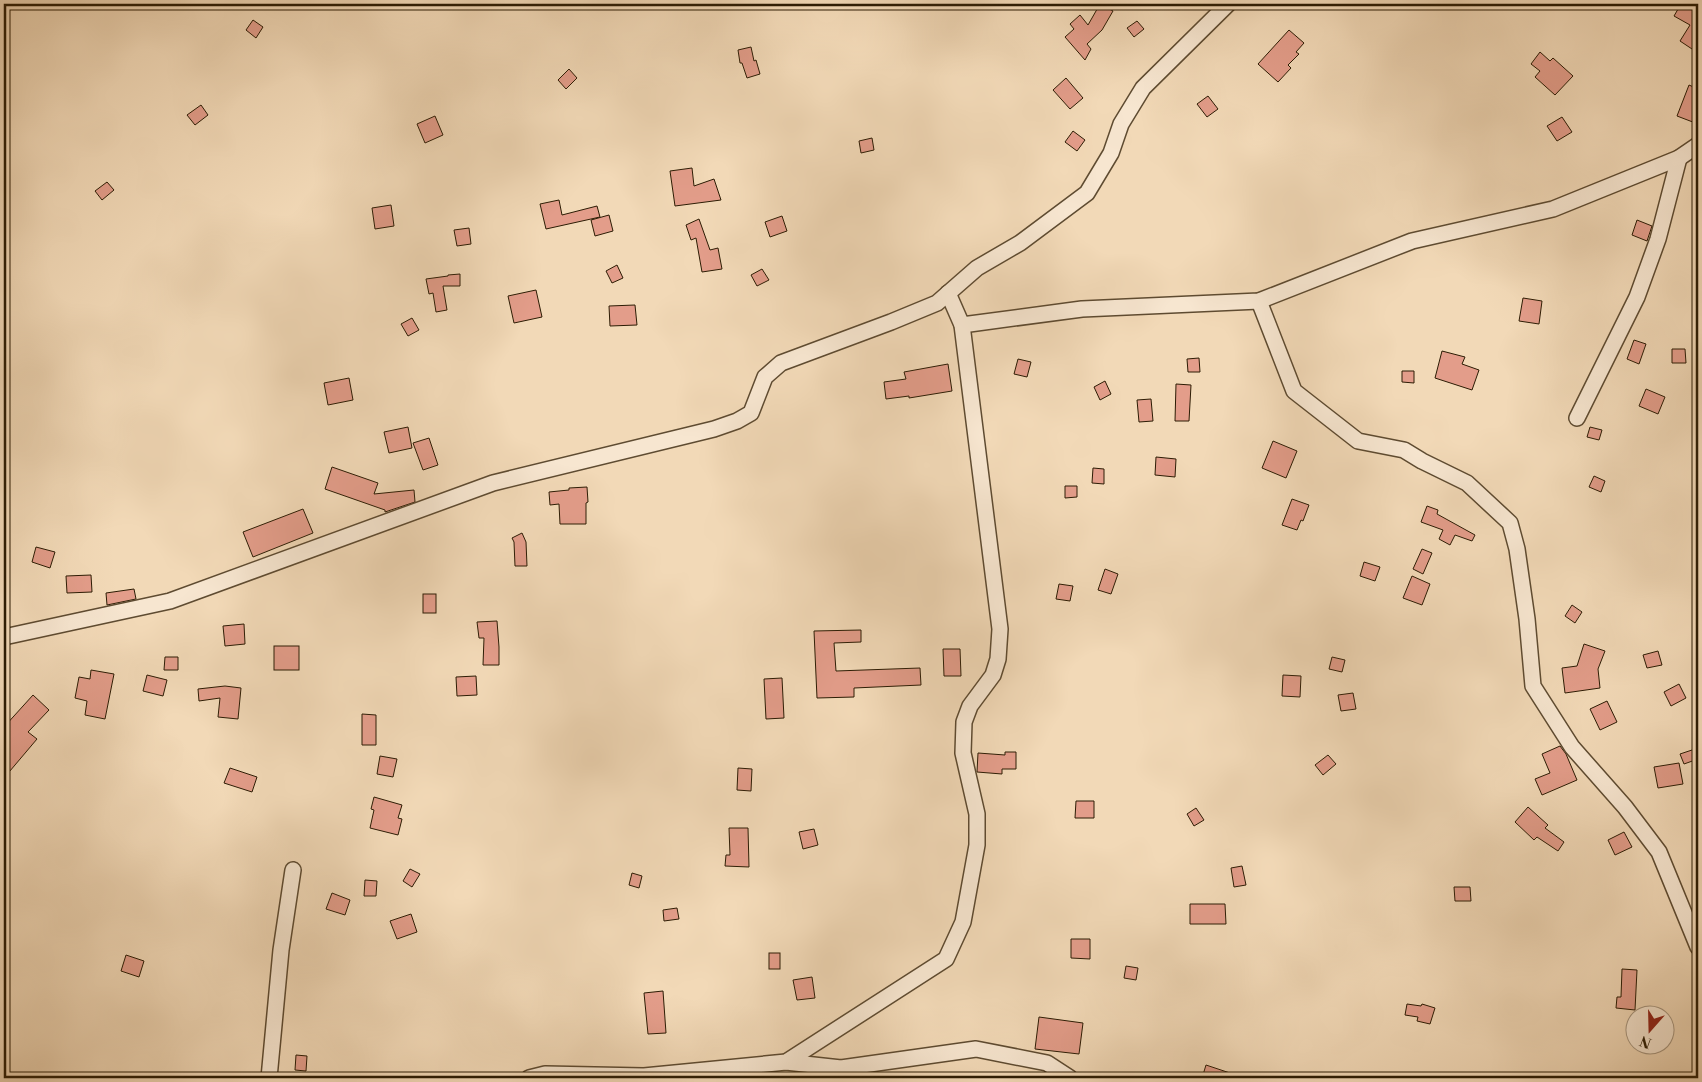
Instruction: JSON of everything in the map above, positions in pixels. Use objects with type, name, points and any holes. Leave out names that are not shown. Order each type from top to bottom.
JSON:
[{"type":"street","points":[[4,637],[170,601],[493,483],[714,430],[752,413],[765,377],[781,362],[891,322],[937,302],[977,268],[1020,243],[1087,192],[1111,153],[1121,124],[1143,88],[1228,4]]},
{"type":"street","points":[[962,325],[1082,309],[1259,301],[1412,241],[1553,209],[1679,158],[1698,145]]},
{"type":"street","points":[[1577,418],[1637,297],[1658,240],[1679,158]]},
{"type":"street","points":[[786,1062],[946,958],[963,922],[977,845],[977,814],[963,753],[964,722],[970,706],[992,676],[998,660],[1000,629],[962,325],[948,293]]},
{"type":"street","points":[[1259,301],[1294,391],[1358,441],[1404,450],[1422,461],[1467,482],[1510,523],[1527,619],[1533,686],[1572,747],[1625,807],[1660,852],[1698,946]]},
{"type":"street","points":[[269,1078],[281,950],[293,870]]},
{"type":"street","points":[[528,1078],[545,1074],[644,1076],[786,1062],[841,1068],[976,1049],[1046,1063],[1070,1078]]},
{"type":"building","points":[[1100,4],[1113,11],[1102,30],[1087,44],[1091,49],[1085,60],[1065,37],[1074,29],[1070,24],[1080,15],[1088,25]]},
{"type":"building","points":[[1681,4],[1698,4],[1698,53],[1680,41],[1690,25],[1674,16]]},
{"type":"building","points":[[253,20],[263,27],[256,38],[246,30]]},
{"type":"building","points":[[1137,21],[1144,29],[1134,37],[1127,28]]},
{"type":"building","points":[[1289,30],[1304,43],[1296,52],[1299,54],[1288,65],[1291,68],[1278,82],[1258,64]]},
{"type":"building","points":[[751,47],[754,61],[756,60],[760,74],[747,78],[742,63],[740,63],[738,50]]},
{"type":"building","points":[[1540,52],[1550,61],[1553,58],[1573,76],[1555,95],[1535,77],[1540,71],[1531,64]]},
{"type":"building","points":[[569,69],[577,78],[566,89],[558,80]]},
{"type":"building","points":[[1066,78],[1083,98],[1070,109],[1053,90]]},
{"type":"building","points":[[1689,85],[1698,89],[1698,124],[1677,116]]},
{"type":"building","points":[[1208,96],[1218,109],[1207,117],[1197,104]]},
{"type":"building","points":[[201,105],[208,115],[195,125],[187,115]]},
{"type":"building","points":[[435,116],[443,135],[425,143],[417,124]]},
{"type":"building","points":[[1562,117],[1572,132],[1557,141],[1547,126]]},
{"type":"building","points":[[1073,131],[1085,140],[1077,151],[1065,142]]},
{"type":"building","points":[[872,138],[874,150],[861,153],[859,141]]},
{"type":"building","points":[[692,168],[694,186],[714,179],[721,200],[675,206],[670,171]]},
{"type":"building","points":[[107,182],[114,190],[102,200],[95,191]]},
{"type":"building","points":[[559,200],[562,215],[597,206],[600,217],[546,229],[540,204]]},
{"type":"building","points":[[391,205],[394,226],[375,229],[372,208]]},
{"type":"building","points":[[609,215],[613,231],[595,236],[591,220]]},
{"type":"building","points":[[782,216],[787,231],[770,237],[765,222]]},
{"type":"building","points":[[699,219],[710,250],[718,248],[722,269],[702,272],[696,238],[691,240],[686,225]]},
{"type":"building","points":[[1637,220],[1652,226],[1647,241],[1632,235]]},
{"type":"building","points":[[469,228],[471,244],[457,246],[454,230]]},
{"type":"building","points":[[617,265],[623,278],[612,283],[606,271]]},
{"type":"building","points":[[762,269],[769,280],[757,286],[751,275]]},
{"type":"building","points":[[460,274],[460,286],[443,286],[447,310],[436,312],[433,293],[429,294],[426,279]]},
{"type":"building","points":[[536,290],[542,317],[514,323],[508,296]]},
{"type":"building","points":[[1523,298],[1542,301],[1539,324],[1519,321]]},
{"type":"building","points":[[635,305],[637,325],[610,326],[609,306]]},
{"type":"building","points":[[412,318],[419,330],[408,336],[401,324]]},
{"type":"building","points":[[1634,340],[1646,344],[1639,364],[1627,359]]},
{"type":"building","points":[[1672,349],[1685,349],[1686,363],[1672,363]]},
{"type":"building","points":[[1442,351],[1465,357],[1462,364],[1479,370],[1472,390],[1435,378]]},
{"type":"building","points":[[1199,358],[1200,372],[1188,372],[1187,359]]},
{"type":"building","points":[[1018,359],[1031,362],[1027,377],[1014,374]]},
{"type":"building","points":[[948,364],[952,391],[909,398],[909,396],[886,399],[884,382],[906,379],[904,372]]},
{"type":"building","points":[[1402,371],[1414,371],[1414,383],[1402,382]]},
{"type":"building","points":[[349,378],[353,400],[328,405],[324,383]]},
{"type":"building","points":[[1105,381],[1111,394],[1100,400],[1094,387]]},
{"type":"building","points":[[1176,384],[1191,385],[1189,421],[1175,421]]},
{"type":"building","points":[[1646,389],[1665,397],[1658,414],[1639,406]]},
{"type":"building","points":[[1151,399],[1153,421],[1139,422],[1137,400]]},
{"type":"building","points":[[408,427],[412,448],[389,453],[384,432]]},
{"type":"building","points":[[1590,427],[1602,430],[1599,440],[1587,437]]},
{"type":"building","points":[[429,438],[438,465],[423,470],[413,443]]},
{"type":"building","points":[[1273,441],[1297,451],[1286,478],[1262,468]]},
{"type":"building","points":[[1156,457],[1176,459],[1175,477],[1155,475]]},
{"type":"building","points":[[332,467],[378,483],[374,494],[414,490],[415,502],[385,512],[385,510],[325,489]]},
{"type":"building","points":[[1093,468],[1104,469],[1104,484],[1092,483]]},
{"type":"building","points":[[1594,476],[1605,481],[1601,492],[1589,487]]},
{"type":"building","points":[[1065,486],[1077,486],[1077,497],[1065,498]]},
{"type":"building","points":[[587,487],[586,524],[560,524],[559,504],[550,505],[549,492]]},
{"type":"building","points":[[1292,499],[1309,505],[1303,521],[1301,520],[1297,530],[1282,525]]},
{"type":"building","points":[[1427,506],[1438,510],[1437,514],[1475,535],[1472,541],[1455,535],[1450,545],[1439,539],[1443,530],[1421,522]]},
{"type":"building","points":[[303,509],[313,533],[253,557],[243,532]]},
{"type":"building","points":[[522,533],[526,542],[527,566],[515,566],[514,542],[512,538]]},
{"type":"building","points":[[36,547],[55,552],[50,568],[32,562]]},
{"type":"building","points":[[1422,549],[1432,553],[1423,574],[1413,569]]},
{"type":"building","points":[[1364,562],[1380,567],[1375,581],[1360,576]]},
{"type":"building","points":[[1105,569],[1118,574],[1111,594],[1098,590]]},
{"type":"building","points":[[91,575],[92,592],[67,593],[66,576]]},
{"type":"building","points":[[1412,576],[1430,584],[1422,605],[1403,598]]},
{"type":"building","points":[[1059,584],[1073,586],[1070,601],[1056,599]]},
{"type":"building","points":[[134,589],[136,599],[107,605],[106,593]]},
{"type":"building","points":[[423,594],[436,594],[436,613],[423,613]]},
{"type":"building","points":[[1572,605],[1582,612],[1575,623],[1565,616]]},
{"type":"building","points":[[497,621],[499,665],[483,665],[484,638],[479,638],[477,622]]},
{"type":"building","points":[[244,624],[245,644],[225,646],[223,626]]},
{"type":"building","points":[[861,630],[861,642],[834,643],[836,671],[920,668],[921,685],[854,688],[854,697],[817,698],[814,631]]},
{"type":"building","points":[[1584,644],[1605,651],[1598,669],[1600,688],[1565,693],[1562,668],[1577,666]]},
{"type":"building","points":[[274,646],[299,646],[299,670],[274,670]]},
{"type":"building","points":[[943,649],[960,649],[961,676],[944,676]]},
{"type":"building","points":[[1658,651],[1662,665],[1647,668],[1643,655]]},
{"type":"building","points":[[165,657],[178,657],[178,670],[164,670]]},
{"type":"building","points":[[1332,657],[1345,660],[1342,672],[1329,669]]},
{"type":"building","points":[[91,670],[114,674],[105,719],[85,715],[87,701],[75,698],[79,677],[90,679]]},
{"type":"building","points":[[147,675],[167,680],[163,696],[143,691]]},
{"type":"building","points":[[1283,675],[1301,676],[1300,697],[1282,696]]},
{"type":"building","points":[[476,676],[477,695],[457,696],[456,677]]},
{"type":"building","points":[[782,678],[784,718],[766,719],[764,679]]},
{"type":"building","points":[[1679,684],[1686,698],[1671,706],[1664,692]]},
{"type":"building","points":[[225,686],[241,688],[238,719],[218,717],[220,698],[199,701],[198,689]]},
{"type":"building","points":[[1353,693],[1356,709],[1341,711],[1338,695]]},
{"type":"building","points":[[33,695],[49,710],[28,732],[37,739],[4,778],[4,727]]},
{"type":"building","points":[[1607,701],[1617,722],[1600,730],[1590,709]]},
{"type":"building","points":[[362,714],[376,715],[376,745],[362,745]]},
{"type":"building","points":[[1560,746],[1566,754],[1577,780],[1542,795],[1535,779],[1550,773],[1542,754]]},
{"type":"building","points":[[1695,749],[1698,759],[1684,764],[1680,754]]},
{"type":"building","points":[[1005,752],[1016,752],[1016,769],[1002,769],[1002,774],[977,772],[978,753],[1005,755]]},
{"type":"building","points":[[1328,755],[1336,764],[1323,775],[1315,765]]},
{"type":"building","points":[[380,756],[397,759],[393,777],[377,774]]},
{"type":"building","points":[[1679,763],[1683,784],[1658,788],[1654,767]]},
{"type":"building","points":[[230,768],[257,777],[252,792],[224,783]]},
{"type":"building","points":[[738,768],[752,769],[751,791],[737,790]]},
{"type":"building","points":[[374,797],[402,805],[398,818],[402,819],[398,835],[370,828],[374,810],[371,809]]},
{"type":"building","points":[[1076,801],[1094,801],[1094,818],[1075,818]]},
{"type":"building","points":[[1528,807],[1548,825],[1545,828],[1564,842],[1558,851],[1537,837],[1534,840],[1515,822]]},
{"type":"building","points":[[1196,808],[1204,820],[1194,826],[1187,814]]},
{"type":"building","points":[[729,828],[748,828],[749,867],[725,866],[726,855],[730,855]]},
{"type":"building","points":[[814,829],[818,845],[803,849],[799,832]]},
{"type":"building","points":[[1624,832],[1632,847],[1615,855],[1608,840]]},
{"type":"building","points":[[1242,866],[1246,885],[1234,887],[1231,868]]},
{"type":"building","points":[[410,869],[420,874],[412,887],[403,881]]},
{"type":"building","points":[[632,873],[642,876],[639,888],[629,885]]},
{"type":"building","points":[[365,880],[377,881],[376,896],[364,896]]},
{"type":"building","points":[[1454,887],[1470,887],[1471,901],[1455,901]]},
{"type":"building","points":[[332,893],[350,900],[345,915],[326,909]]},
{"type":"building","points":[[1190,904],[1225,904],[1226,924],[1190,924]]},
{"type":"building","points":[[677,908],[679,919],[664,921],[663,910]]},
{"type":"building","points":[[411,914],[417,932],[397,939],[390,921]]},
{"type":"building","points":[[1071,939],[1090,939],[1090,959],[1071,958]]},
{"type":"building","points":[[769,953],[780,953],[780,969],[769,969]]},
{"type":"building","points":[[126,955],[144,961],[139,977],[121,971]]},
{"type":"building","points":[[1126,966],[1138,968],[1136,980],[1124,978]]},
{"type":"building","points":[[1622,969],[1637,970],[1635,1004],[1624,1004],[1624,1009],[1616,1008],[1617,997],[1621,997]]},
{"type":"building","points":[[812,977],[815,998],[797,1000],[793,980]]},
{"type":"building","points":[[663,991],[666,1033],[648,1034],[644,993]]},
{"type":"building","points":[[1407,1004],[1421,1006],[1422,1004],[1435,1008],[1430,1024],[1417,1021],[1418,1017],[1405,1015]]},
{"type":"building","points":[[1039,1017],[1083,1023],[1079,1054],[1035,1049]]},
{"type":"building","points":[[296,1055],[307,1056],[306,1071],[295,1070]]},
{"type":"building","points":[[1206,1065],[1239,1076],[1239,1078],[1202,1078]]}]
